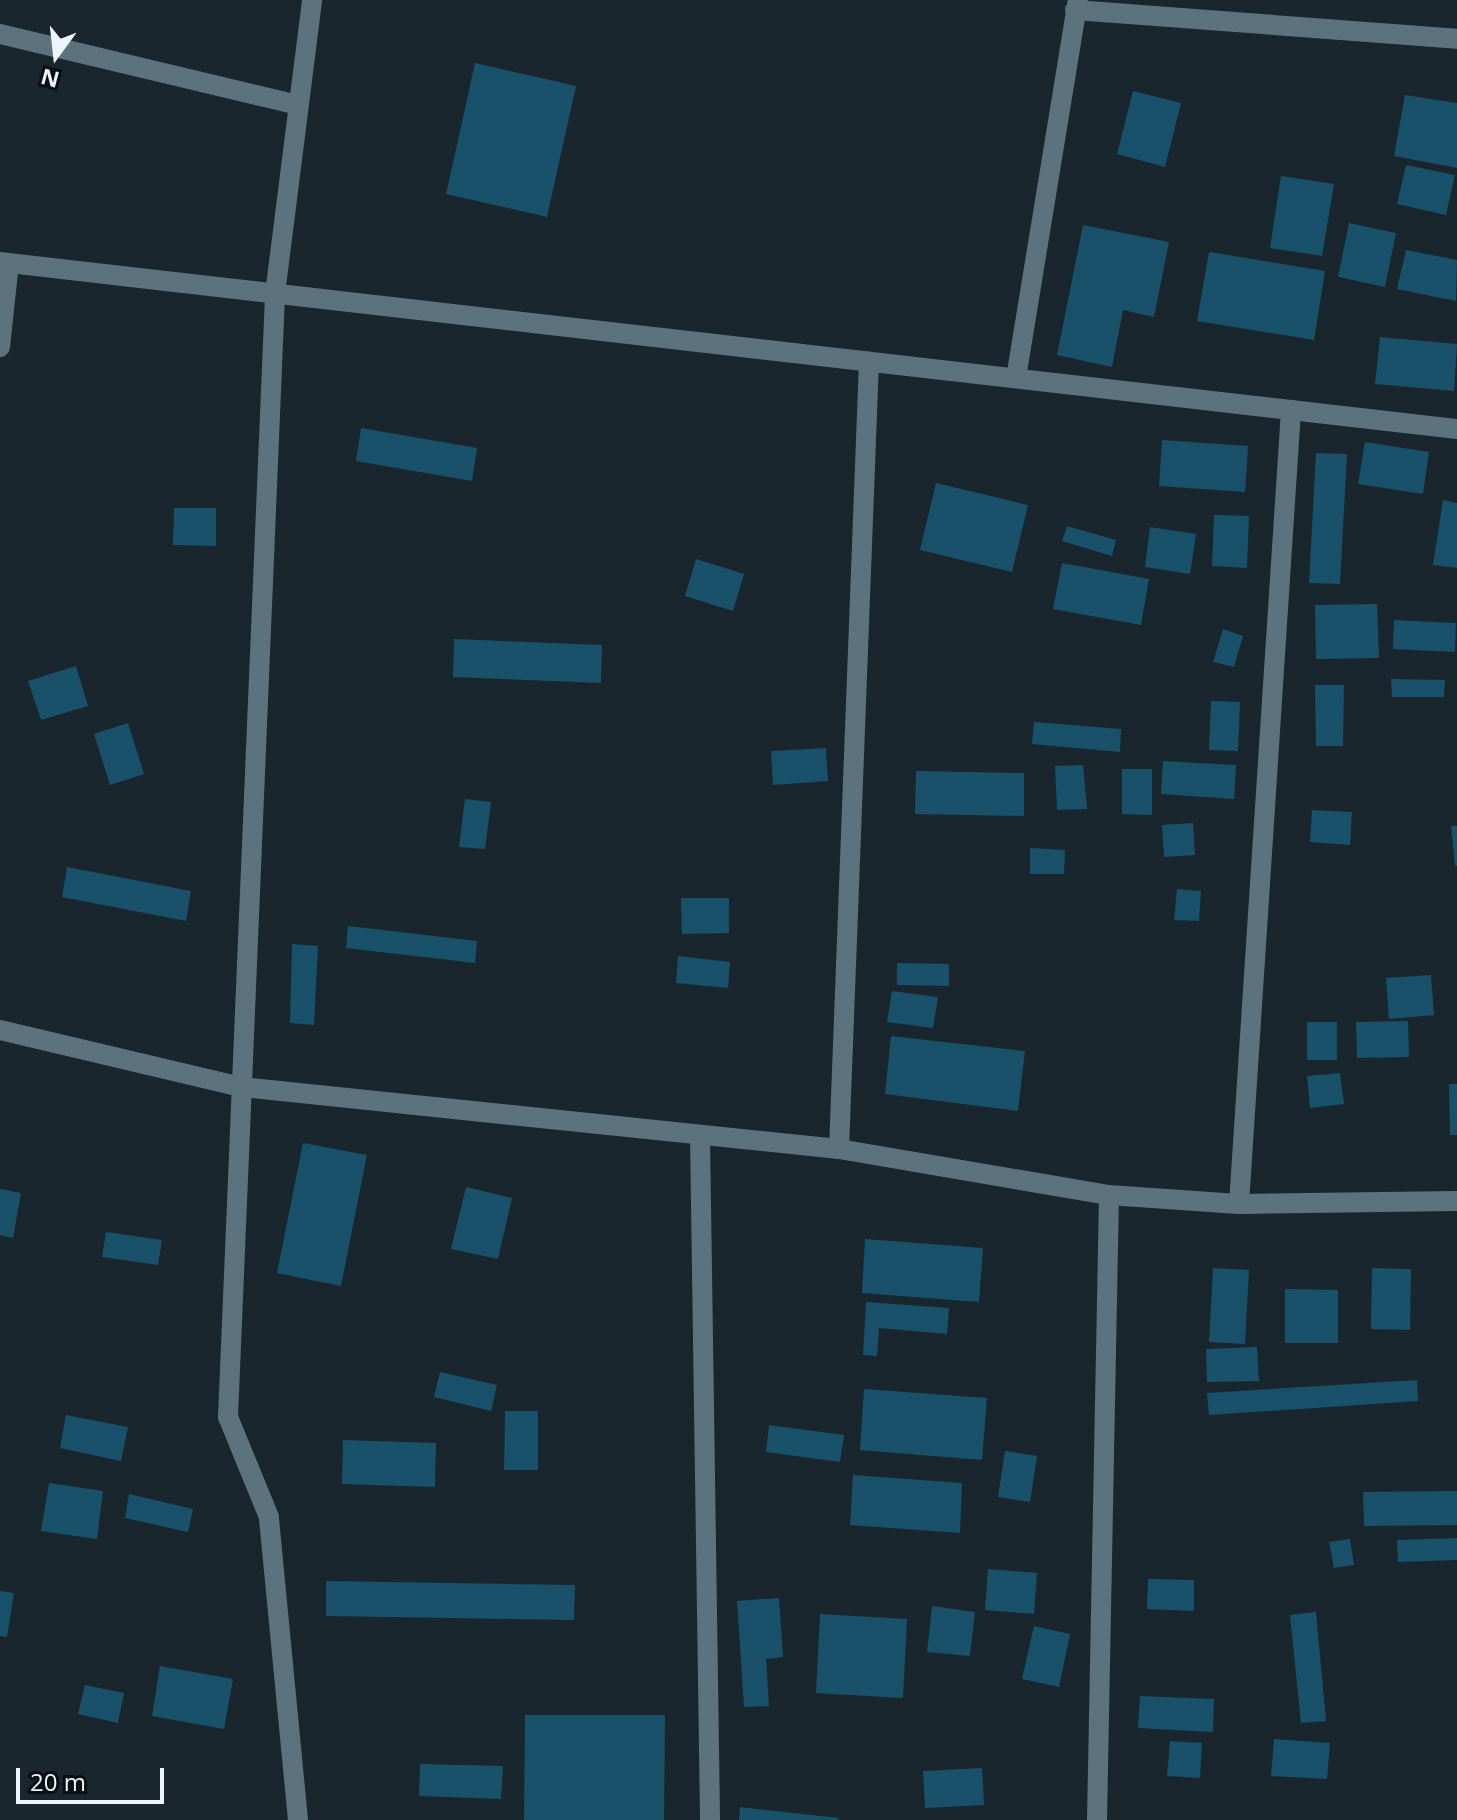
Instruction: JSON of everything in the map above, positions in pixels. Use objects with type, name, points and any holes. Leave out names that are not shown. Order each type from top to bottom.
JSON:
[{"type":"street","points":[[298,1820],[269,1517],[228,1417],[275,294],[312,0]]},
{"type":"street","points":[[1016,378],[1076,5],[1457,39]]},
{"type":"street","points":[[0,34],[299,105]]},
{"type":"street","points":[[0,347],[5,263],[1457,429]]},
{"type":"street","points":[[839,1149],[869,362]]},
{"type":"street","points":[[1239,1204],[1291,410]]},
{"type":"street","points":[[0,1030],[242,1087],[839,1149],[1109,1195],[1239,1204],[1457,1201]]},
{"type":"street","points":[[700,1135],[710,1820]]},
{"type":"street","points":[[1097,1820],[1109,1195]]},
{"type":"building","points":[[475,63],[576,86],[547,217],[446,194]]},
{"type":"building","points":[[1133,91],[1181,103],[1165,167],[1117,154]]},
{"type":"building","points":[[1405,95],[1457,103],[1457,168],[1394,156]]},
{"type":"building","points":[[1406,165],[1455,175],[1446,215],[1397,204]]},
{"type":"building","points":[[1281,176],[1334,184],[1322,256],[1270,248]]},
{"type":"building","points":[[1349,223],[1396,233],[1385,287],[1338,277]]},
{"type":"building","points":[[1083,225],[1169,242],[1154,317],[1123,310],[1112,367],[1057,355]]},
{"type":"building","points":[[1406,250],[1457,260],[1456,301],[1397,289]]},
{"type":"building","points":[[1209,252],[1325,271],[1314,340],[1197,321]]},
{"type":"building","points":[[1380,337],[1457,344],[1454,391],[1375,384]]},
{"type":"building","points":[[361,428],[477,448],[472,481],[356,461]]},
{"type":"building","points":[[1162,440],[1248,446],[1245,492],[1159,486]]},
{"type":"building","points":[[1365,442],[1429,452],[1423,494],[1358,484]]},
{"type":"building","points":[[1316,453],[1347,454],[1340,584],[1309,583]]},
{"type":"building","points":[[936,483],[1028,505],[1012,572],[920,550]]},
{"type":"building","points":[[1443,500],[1457,503],[1457,568],[1433,565]]},
{"type":"building","points":[[174,508],[216,508],[216,546],[173,545]]},
{"type":"building","points":[[1214,515],[1249,516],[1247,568],[1212,566]]},
{"type":"building","points":[[1067,526],[1116,540],[1112,556],[1062,541]]},
{"type":"building","points":[[1150,527],[1196,534],[1190,574],[1145,567]]},
{"type":"building","points":[[696,559],[744,574],[733,611],[685,596]]},
{"type":"building","points":[[1062,563],[1149,579],[1141,625],[1053,609]]},
{"type":"building","points":[[1377,604],[1379,658],[1316,659],[1315,605]]},
{"type":"building","points":[[1394,620],[1456,623],[1455,652],[1393,649]]},
{"type":"building","points":[[1223,629],[1243,636],[1234,667],[1213,662]]},
{"type":"building","points":[[454,639],[602,645],[601,683],[453,677]]},
{"type":"building","points":[[76,666],[88,706],[41,720],[28,681]]},
{"type":"building","points":[[1391,679],[1445,680],[1444,697],[1392,697]]},
{"type":"building","points":[[1315,685],[1344,685],[1343,746],[1316,746]]},
{"type":"building","points":[[1211,701],[1240,702],[1238,751],[1209,750]]},
{"type":"building","points":[[1034,722],[1121,729],[1120,752],[1032,744]]},
{"type":"building","points":[[128,723],[144,774],[110,785],[94,734]]},
{"type":"building","points":[[826,748],[828,781],[773,785],[771,751]]},
{"type":"building","points":[[1163,761],[1236,765],[1234,799],[1161,794]]},
{"type":"building","points":[[1083,765],[1087,809],[1057,810],[1055,766]]},
{"type":"building","points":[[1122,769],[1152,769],[1152,815],[1122,814]]},
{"type":"building","points":[[916,771],[1024,773],[1024,816],[915,814]]},
{"type":"building","points":[[465,799],[491,802],[485,849],[459,847]]},
{"type":"building","points":[[1312,810],[1352,812],[1350,845],[1310,842]]},
{"type":"building","points":[[1193,823],[1195,855],[1164,857],[1162,825]]},
{"type":"building","points":[[1451,826],[1457,826],[1457,866],[1455,866]]},
{"type":"building","points":[[1030,848],[1065,850],[1064,874],[1030,874]]},
{"type":"building","points":[[67,867],[191,891],[186,921],[62,897]]},
{"type":"building","points":[[1177,889],[1201,891],[1199,921],[1174,920]]},
{"type":"building","points":[[681,898],[729,898],[729,933],[682,934]]},
{"type":"building","points":[[348,926],[477,941],[475,963],[346,948]]},
{"type":"building","points":[[292,944],[318,946],[314,1025],[290,1023]]},
{"type":"building","points":[[678,956],[730,962],[728,988],[676,983]]},
{"type":"building","points":[[897,963],[949,964],[949,986],[897,985]]},
{"type":"building","points":[[1431,975],[1434,1015],[1389,1019],[1386,978]]},
{"type":"building","points":[[892,991],[938,997],[933,1028],[887,1022]]},
{"type":"building","points":[[1408,1021],[1409,1057],[1357,1058],[1356,1022]]},
{"type":"building","points":[[1307,1022],[1337,1022],[1337,1060],[1307,1060]]},
{"type":"building","points":[[891,1036],[1025,1051],[1018,1111],[885,1094]]},
{"type":"building","points":[[1340,1073],[1344,1104],[1310,1108],[1307,1076]]},
{"type":"building","points":[[1449,1084],[1457,1084],[1457,1135],[1450,1135]]},
{"type":"building","points":[[303,1143],[367,1155],[341,1286],[277,1273]]},
{"type":"building","points":[[466,1187],[512,1198],[498,1259],[451,1249]]},
{"type":"building","points":[[0,1189],[21,1193],[13,1238],[0,1235]]},
{"type":"building","points":[[106,1232],[162,1240],[158,1265],[102,1257]]},
{"type":"building","points":[[865,1239],[983,1248],[979,1302],[862,1293]]},
{"type":"building","points":[[1213,1268],[1249,1270],[1245,1344],[1209,1342]]},
{"type":"building","points":[[1372,1268],[1411,1269],[1410,1330],[1371,1329]]},
{"type":"building","points":[[1285,1289],[1338,1290],[1338,1343],[1285,1343]]},
{"type":"building","points":[[866,1302],[949,1308],[947,1334],[879,1328],[877,1356],[863,1355]]},
{"type":"building","points":[[1257,1347],[1259,1381],[1207,1382],[1206,1349]]},
{"type":"building","points":[[440,1372],[497,1385],[491,1411],[434,1397]]},
{"type":"building","points":[[1417,1380],[1418,1401],[1209,1415],[1207,1393]]},
{"type":"building","points":[[864,1389],[987,1398],[982,1460],[860,1450]]},
{"type":"building","points":[[505,1411],[538,1411],[538,1470],[504,1470]]},
{"type":"building","points":[[66,1415],[128,1427],[121,1461],[60,1448]]},
{"type":"building","points":[[769,1425],[844,1435],[840,1462],[766,1452]]},
{"type":"building","points":[[343,1440],[436,1443],[435,1487],[342,1484]]},
{"type":"building","points":[[1005,1451],[1037,1456],[1030,1502],[998,1497]]},
{"type":"building","points":[[853,1475],[962,1483],[960,1533],[850,1525]]},
{"type":"building","points":[[49,1483],[103,1491],[97,1539],[41,1531]]},
{"type":"building","points":[[1457,1491],[1457,1525],[1364,1526],[1363,1492]]},
{"type":"building","points":[[129,1494],[193,1509],[188,1532],[125,1518]]},
{"type":"building","points":[[1457,1538],[1457,1560],[1398,1562],[1397,1540]]},
{"type":"building","points":[[1350,1539],[1354,1565],[1334,1568],[1329,1542]]},
{"type":"building","points":[[988,1569],[1037,1573],[1034,1614],[985,1610]]},
{"type":"building","points":[[1148,1579],[1194,1580],[1194,1611],[1147,1609]]},
{"type":"building","points":[[326,1581],[575,1585],[574,1620],[326,1616]]},
{"type":"building","points":[[0,1591],[14,1593],[7,1637],[0,1636]]},
{"type":"building","points":[[779,1598],[783,1657],[766,1659],[769,1706],[744,1707],[737,1601]]},
{"type":"building","points":[[932,1606],[975,1612],[970,1656],[927,1652]]},
{"type":"building","points":[[1316,1612],[1326,1721],[1301,1723],[1290,1615]]},
{"type":"building","points":[[820,1614],[907,1619],[903,1698],[816,1693]]},
{"type":"building","points":[[1034,1626],[1070,1634],[1059,1687],[1022,1679]]},
{"type":"building","points":[[160,1666],[233,1679],[224,1729],[152,1716]]},
{"type":"building","points":[[85,1685],[124,1693],[118,1723],[78,1714]]},
{"type":"building","points":[[1140,1696],[1214,1699],[1213,1732],[1138,1728]]},
{"type":"building","points":[[525,1715],[665,1715],[664,1820],[524,1820]]},
{"type":"building","points":[[1274,1739],[1330,1743],[1327,1779],[1271,1776]]},
{"type":"building","points":[[1170,1741],[1202,1743],[1200,1778],[1167,1776]]},
{"type":"building","points":[[420,1764],[503,1766],[501,1799],[419,1796]]},
{"type":"building","points":[[982,1768],[984,1805],[925,1808],[923,1771]]},
{"type":"building","points":[[740,1807],[839,1818],[739,1820]]}]
